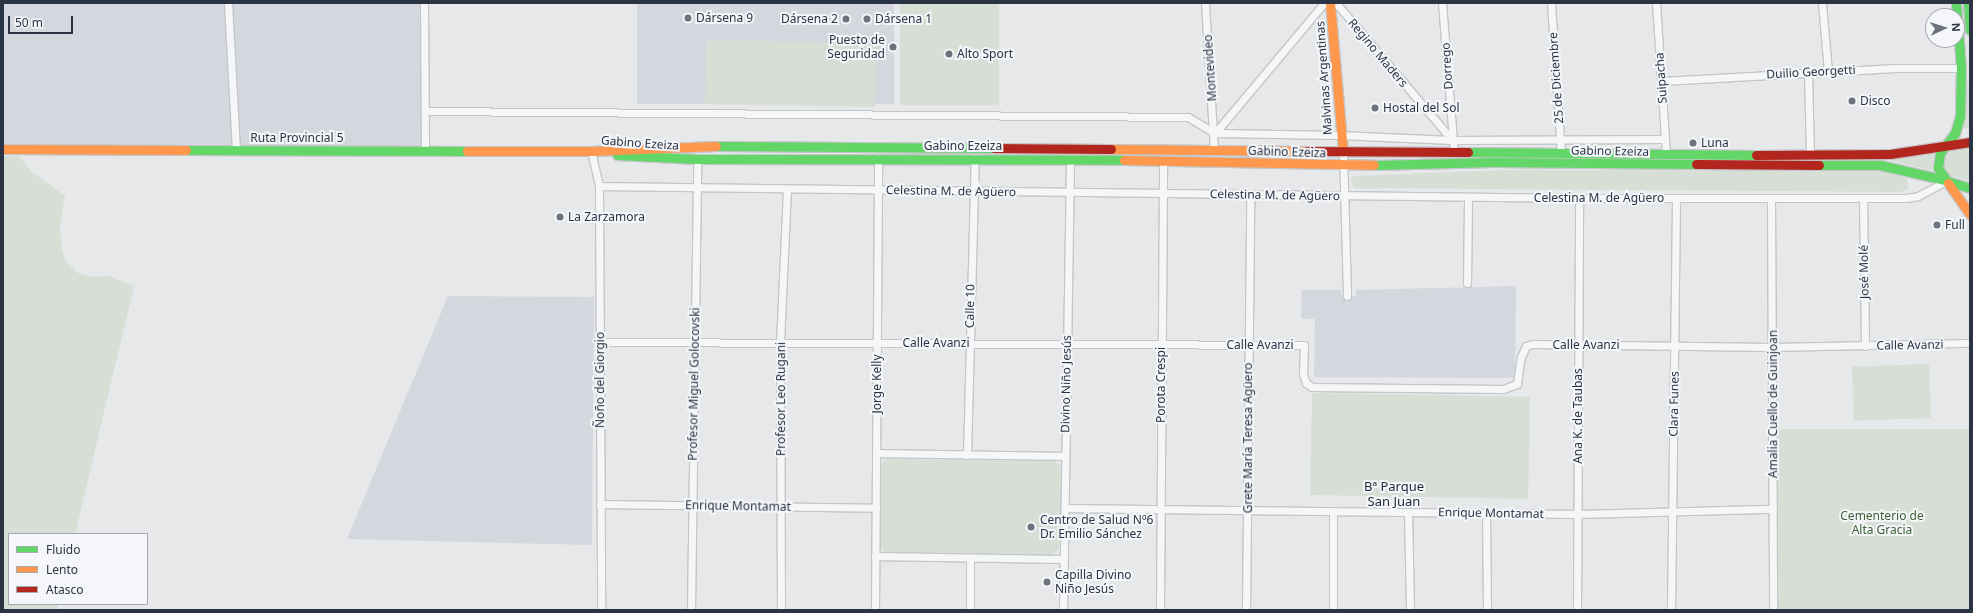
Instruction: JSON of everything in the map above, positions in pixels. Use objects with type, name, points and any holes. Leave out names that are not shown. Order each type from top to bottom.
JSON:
[{"type":"main road","name":"Malvinas Argentinas","points":[[1330,3],[1340,134],[1343,151]]},
{"type":"main road","points":[[1956,3],[1961,68],[1960,116],[1955,133],[1940,153],[1938,165],[1946,180],[1970,214]]},
{"type":"main road","points":[[1968,3],[1970,30]]},
{"type":"main road","name":"Gabino Ezeiza","points":[[591,152],[684,146],[1810,155],[1890,154],[1970,142]]},
{"type":"main road","name":"Ruta Provincial 5","points":[[3,148],[591,152]]},
{"type":"main road","name":"Gabino Ezeiza","points":[[591,152],[697,159],[976,158],[1163,160],[1343,166],[1493,162],[1880,164],[1946,180],[1970,188]]},
{"type":"street","points":[[228,3],[233,150]]},
{"type":"street","points":[[424,3],[426,111],[425,150]]},
{"type":"street","name":"Montevideo","points":[[1205,3],[1215,134],[1214,150]]},
{"type":"street","points":[[1215,134],[1324,3]]},
{"type":"street","name":"Regino Maders","points":[[1336,3],[1452,140]]},
{"type":"street","name":"Dorrego","points":[[1442,3],[1454,153]]},
{"type":"street","name":"25 de Diciembre","points":[[1551,3],[1561,153]]},
{"type":"street","name":"Suipacha","points":[[1656,3],[1666,153]]},
{"type":"street","points":[[1822,3],[1828,71]]},
{"type":"street","name":"Duilio Georgetti","points":[[1662,80],[1828,71],[1961,68]]},
{"type":"street","points":[[1808,73],[1810,155]]},
{"type":"street","points":[[426,111],[920,117],[1188,117],[1215,134],[1340,134],[1452,140],[1665,139]]},
{"type":"street","points":[[1343,151],[1347,296]]},
{"type":"street","name":"Ñoño del Giorgio","points":[[591,152],[599,186],[600,610]]},
{"type":"street","name":"Jorge Kelly","points":[[875,610],[878,158]]},
{"type":"street","name":"Calle 10","points":[[967,455],[973,191],[976,158]]},
{"type":"street","name":"Profesor Miguel Golocovski","points":[[691,610],[691,505],[696,342],[697,159]]},
{"type":"street","name":"Divino Niño Jesús","points":[[1063,610],[1070,159]]},
{"type":"street","name":"Porota Crespi","points":[[1160,610],[1163,160]]},
{"type":"street","name":"Celestina M. de Agüero","points":[[599,186],[1468,197],[1771,199],[1911,198],[1946,180]]},
{"type":"street","name":"Profesor Leo Rugani","points":[[781,610],[780,343],[787,189]]},
{"type":"street","name":"Grete María Teresa Agüero","points":[[1246,610],[1250,194]]},
{"type":"street","points":[[1467,283],[1468,197]]},
{"type":"street","name":"Ana K. de Taubas","points":[[1577,610],[1579,198]]},
{"type":"street","name":"Clara Funes","points":[[1671,610],[1676,198]]},
{"type":"street","name":"José Molé","points":[[1863,198],[1865,346]]},
{"type":"street","name":"Amalia Cuello de Guinjoan","points":[[1771,199],[1774,510],[1773,610]]},
{"type":"street","name":"Calle Avanzi","points":[[600,342],[1304,345],[1303,374],[1306,383],[1312,387],[1503,389],[1517,384],[1526,346],[1578,344],[1773,347],[1970,343]]},
{"type":"street","points":[[877,453],[1065,456]]},
{"type":"street","name":"Enrique Montamat","points":[[600,504],[876,508]]},
{"type":"street","name":"Enrique Montamat","points":[[1065,508],[1578,514],[1774,510]]},
{"type":"street","points":[[1333,511],[1333,610]]},
{"type":"street","points":[[1408,512],[1410,610]]},
{"type":"street","points":[[1486,512],[1486,610]]},
{"type":"street","points":[[875,556],[1064,559]]},
{"type":"street","points":[[970,558],[970,610]]},
{"type":"shaded area","points":[[3,3],[423,3],[423,148],[3,148]]},
{"type":"shaded area","points":[[637,3],[894,3],[894,104],[637,104]]},
{"type":"shaded area","points":[[1516,286],[1515,378],[1314,377],[1315,319],[1301,319],[1302,290],[1341,290],[1342,297],[1356,296],[1356,290]]},
{"type":"shaded area","points":[[448,296],[594,297],[592,545],[347,539]]},
{"type":"green space","name":"Alto Sport","points":[[900,3],[999,3],[999,105],[900,105]]},
{"type":"green space","points":[[706,40],[876,43],[875,107],[705,104]]},
{"type":"green space","points":[[1967,82],[1970,82],[1970,128],[1964,129]]},
{"type":"green space","points":[[1970,147],[1970,181],[1949,175],[1944,165],[1947,155],[1953,150]]},
{"type":"green space","points":[[1934,153],[1932,171],[1886,159],[1918,156]]},
{"type":"green space","points":[[3,156],[19,156],[32,172],[65,196],[60,226],[62,251],[66,261],[78,273],[93,277],[108,276],[134,286],[75,533],[8,533],[8,605],[59,605],[57,610],[3,610]]},
{"type":"green space","points":[[1504,170],[1867,171],[1887,172],[1907,179],[1908,189],[1901,192],[1354,188],[1350,180],[1354,176]]},
{"type":"green space","points":[[1929,364],[1931,418],[1854,421],[1852,367]]},
{"type":"green space","points":[[1312,393],[1530,397],[1528,499],[1310,495]]},
{"type":"green space","name":"Cementerio de Alta Gracia","points":[[1778,429],[1970,429],[1970,610],[1778,610]]},
{"type":"green space","points":[[887,459],[1055,461],[1063,468],[1059,549],[1051,555],[885,552],[878,543],[879,474],[882,462]]},
{"type":"traffic: fast","points":[[1956,3],[1961,68],[1960,116],[1955,133],[1940,153],[1938,168],[1947,181],[1970,188]]},
{"type":"traffic: fast","points":[[1968,3],[1970,30]]},
{"type":"traffic: fast","points":[[716,146],[994,148]]},
{"type":"traffic: fast","points":[[186,150],[467,151]]},
{"type":"traffic: fast","points":[[1468,152],[1756,155]]},
{"type":"traffic: fast","points":[[617,155],[697,159],[1124,160]]},
{"type":"traffic: fast","points":[[1374,165],[1493,162],[1696,164]]},
{"type":"traffic: fast","points":[[1819,165],[1880,165],[1945,180]]},
{"type":"traffic: slow","points":[[1330,3],[1343,151]]},
{"type":"traffic: slow","points":[[467,151],[591,151],[716,146]]},
{"type":"traffic: slow","points":[[3,149],[186,150]]},
{"type":"traffic: slow","points":[[1111,149],[1307,151]]},
{"type":"traffic: slow","points":[[1124,160],[1374,165]]},
{"type":"traffic: slow","points":[[1948,183],[1970,214]]},
{"type":"traffic: jam","points":[[1756,155],[1890,154],[1970,142]]},
{"type":"traffic: jam","points":[[994,148],[1111,149]]},
{"type":"traffic: jam","points":[[1307,151],[1468,152]]},
{"type":"traffic: jam","points":[[1696,164],[1819,165]]},
{"type":"place","name":"Dársena 9","points":[[688,18]]},
{"type":"place","name":"Dársena 2","points":[[846,19]]},
{"type":"place","name":"Dársena 1","points":[[867,19]]},
{"type":"place","name":"Puesto de Seguridad","points":[[893,47]]},
{"type":"place","name":"Alto Sport","points":[[949,54]]},
{"type":"place","name":"Disco","points":[[1852,101]]},
{"type":"place","name":"Hostal del Sol","points":[[1375,108]]},
{"type":"place","name":"Luna","points":[[1693,143]]},
{"type":"place","name":"La Zarzamora","points":[[560,217]]},
{"type":"place","name":"Full","points":[[1937,225]]},
{"type":"place","name":"Centro de Salud Nº6 Dr. Emilio Sánchez","points":[[1031,527]]},
{"type":"place","name":"Capilla Divino Niño Jesús","points":[[1047,582]]},
{"type":"district","name":"Bª Parque San Juan","points":[[1394,494]]}]
